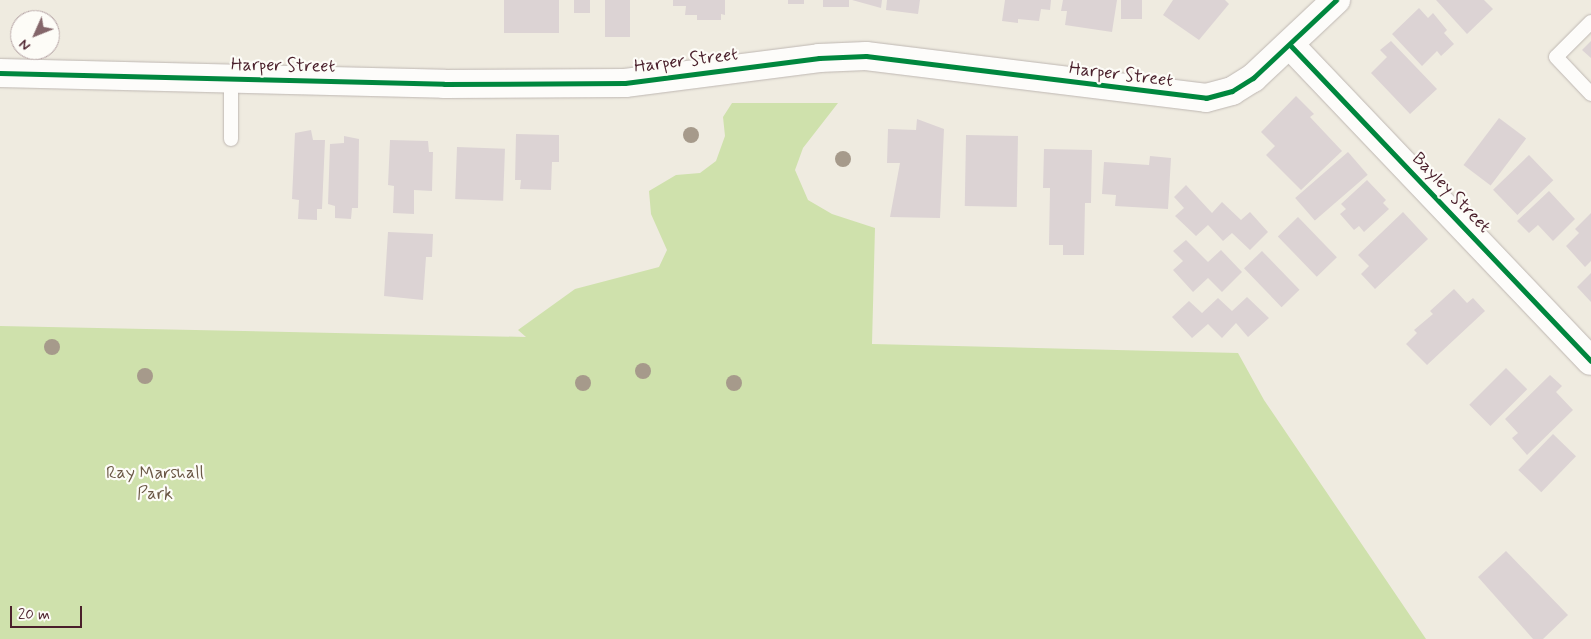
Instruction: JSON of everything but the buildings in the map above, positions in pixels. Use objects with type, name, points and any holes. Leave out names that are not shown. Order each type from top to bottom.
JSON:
[{"type":"street","name":"Harper Street","points":[[0,73],[444,84],[625,83],[819,58],[866,56],[1206,98],[1232,91],[1253,78],[1336,0]]},
{"type":"street","name":"Bayley Street","points":[[1290,45],[1591,361]]},
{"type":"lane","points":[[1591,22],[1556,57],[1591,94]]},
{"type":"lane","points":[[231,78],[231,140]]},
{"type":"green space","name":"Ray Marshall Park","points":[[732,103],[838,103],[803,148],[795,170],[808,200],[832,214],[875,228],[872,344],[1238,353],[1264,400],[1426,639],[0,639],[0,326],[526,337],[518,330],[575,289],[659,267],[667,250],[651,214],[649,191],[676,175],[700,173],[716,161],[725,136],[723,117]]},
{"type":"cycle path","points":[[0,73],[444,84],[625,83],[819,58],[866,56],[1206,98],[1232,91],[1253,78],[1336,0]]},
{"type":"cycle path","points":[[1290,45],[1591,361]]}]
